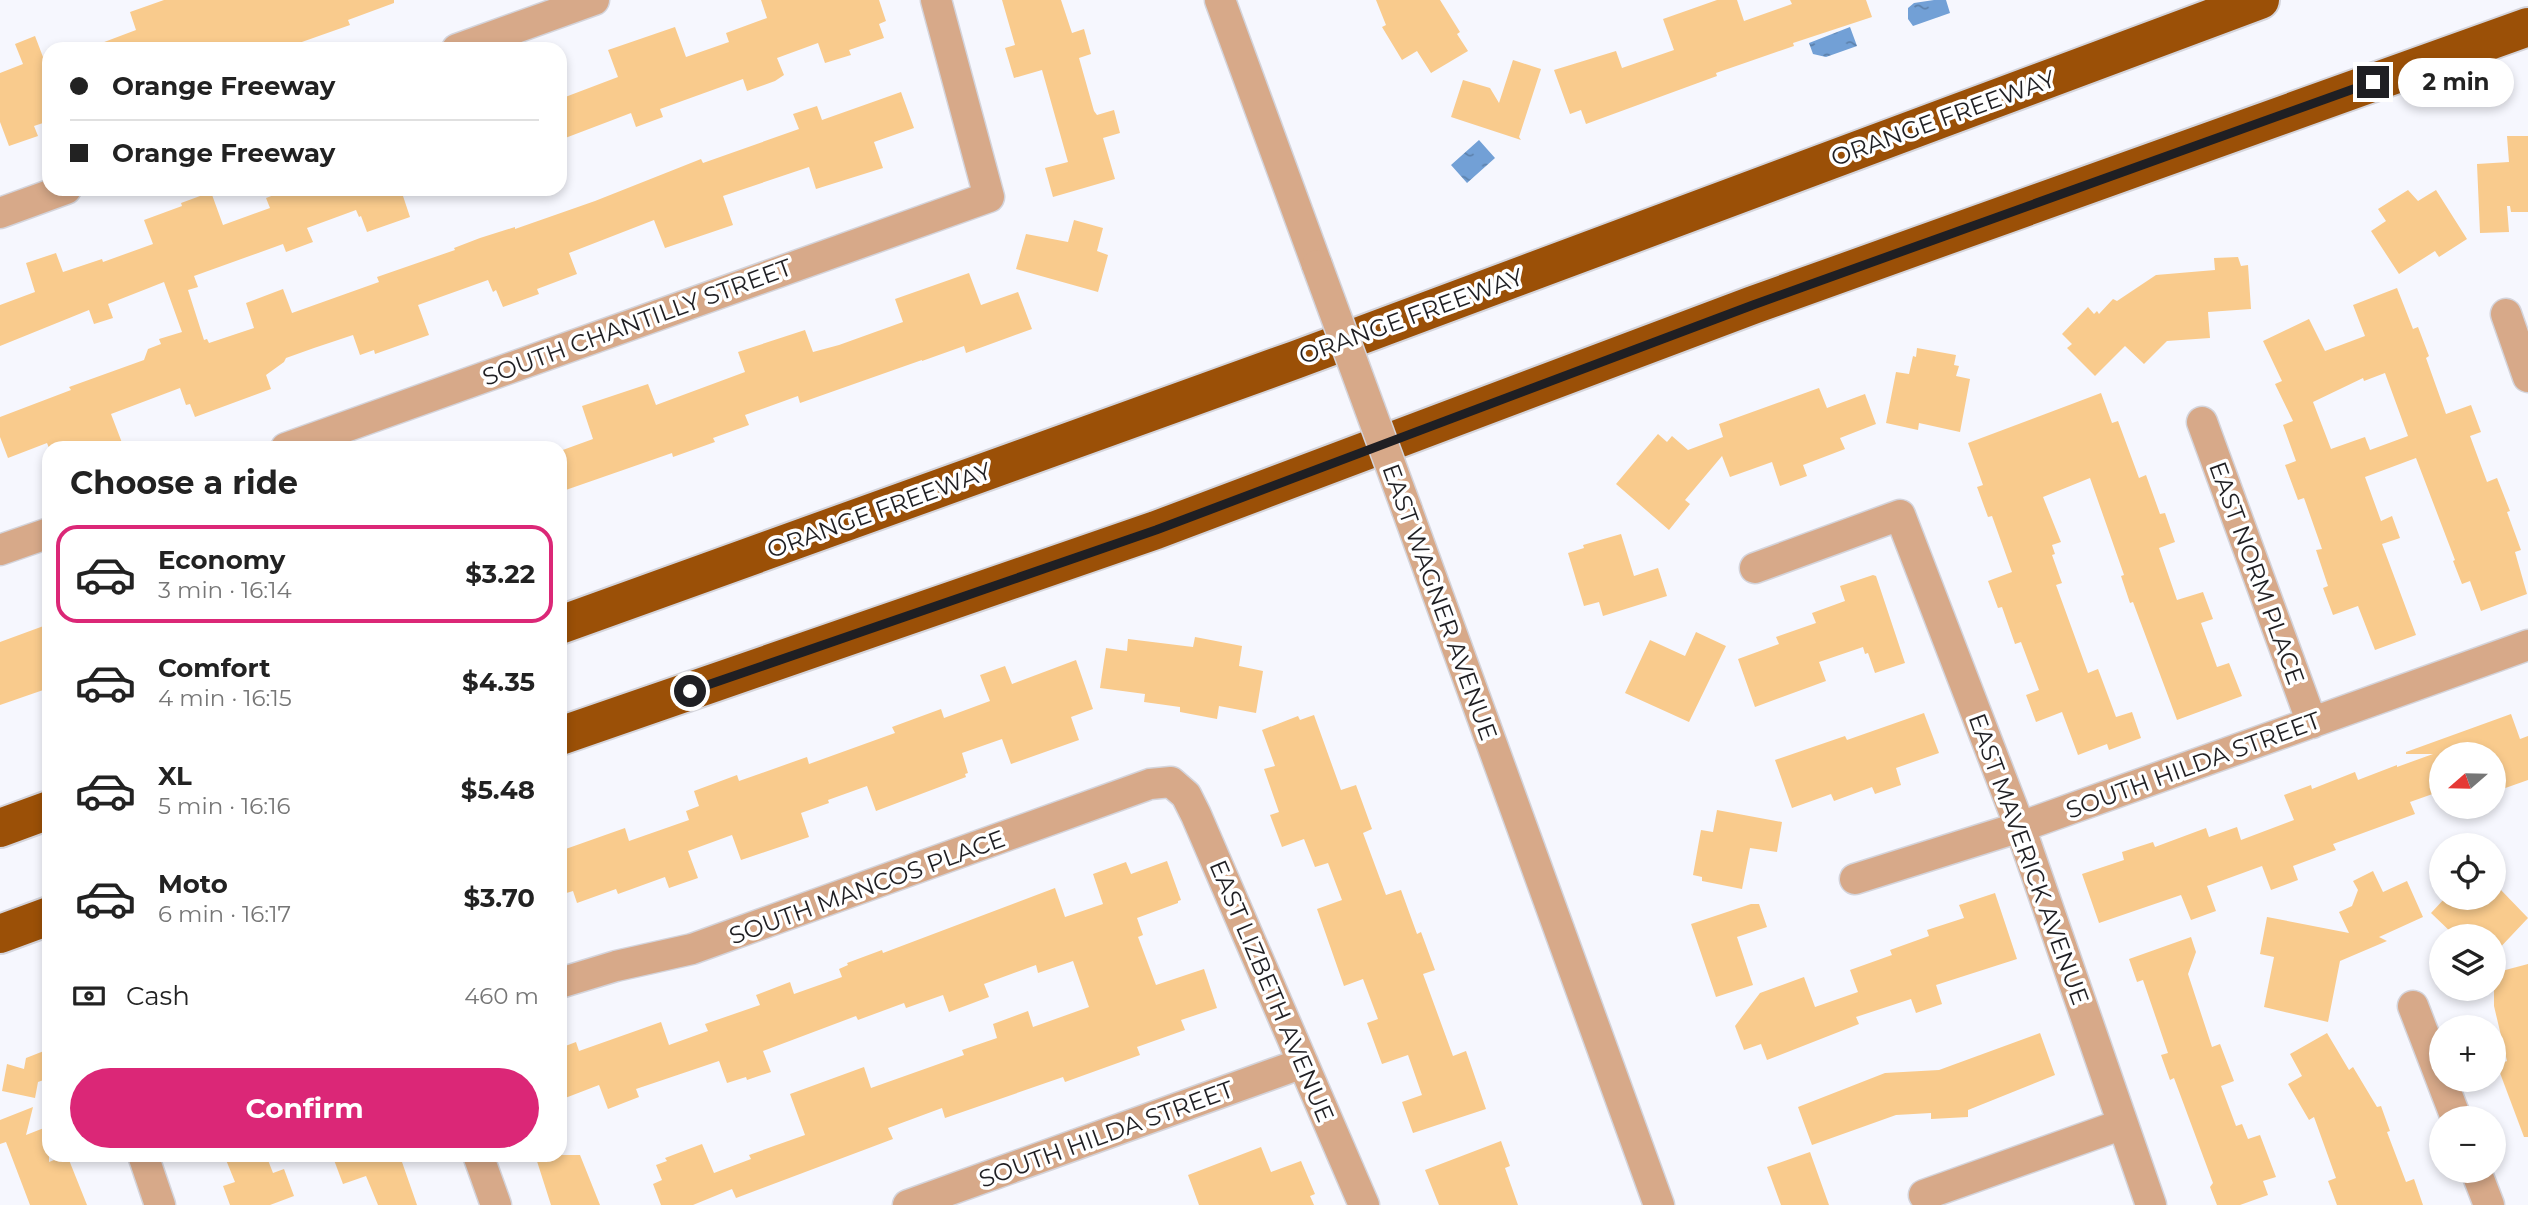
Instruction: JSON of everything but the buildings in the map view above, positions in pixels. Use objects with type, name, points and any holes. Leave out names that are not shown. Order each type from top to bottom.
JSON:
[{"type":"highway","name":"ORANGE FREEWAY","points":[[567,622],[1295,360],[2260,0]]},
{"type":"highway","points":[[567,734],[1156,530],[1753,305],[2528,27]]},
{"type":"highway","points":[[0,828],[42,813]]},
{"type":"highway","points":[[0,934],[42,919]]},
{"type":"street","points":[[477,42],[594,0]]},
{"type":"street","name":"SOUTH CHANTILLY STREET","points":[[306,441],[989,197],[936,0]]},
{"type":"street","name":"EAST WAGNER AVENUE","points":[[1220,0],[1659,1205]]},
{"type":"street","points":[[0,213],[47,196]]},
{"type":"street","points":[[2506,314],[2528,377]]},
{"type":"street","name":"EAST NORM PLACE","points":[[2203,422],[2312,723]]},
{"type":"street","name":"EAST MAVERICK AVENUE","points":[[1755,568],[1900,515],[2020,827],[2151,1205]]},
{"type":"street","points":[[0,550],[42,535]]},
{"type":"street","name":"SOUTH HILDA STREET","points":[[1855,879],[2020,827],[2528,645]]},
{"type":"street","name":"SOUTH MANCOS PLACE","points":[[567,981],[615,966],[705,945],[1150,784],[1171,782]]},
{"type":"street","name":"EAST LIZBETH AVENUE","points":[[1171,782],[1186,796],[1196,816],[1364,1205]]},
{"type":"street","points":[[2413,1006],[2451,1106]]},
{"type":"street","name":"SOUTH HILDA STREET","points":[[908,1205],[1303,1063]]},
{"type":"street","points":[[1924,1195],[2123,1124]]},
{"type":"street","points":[[145,1162],[160,1205]]},
{"type":"street","points":[[481,1162],[496,1205]]},
{"type":"street","points":[[2481,1183],[2489,1205]]},
{"type":"water","points":[[1946,0],[1950,13],[1913,26],[1908,19],[1908,8],[1914,3]]},
{"type":"water","points":[[1850,27],[1857,46],[1826,57],[1813,54],[1809,43]]},
{"type":"water","points":[[1479,140],[1495,158],[1467,183],[1451,165]]},
{"type":"route","points":[[690,691],[1156,530],[1753,305],[2373,82]]}]
